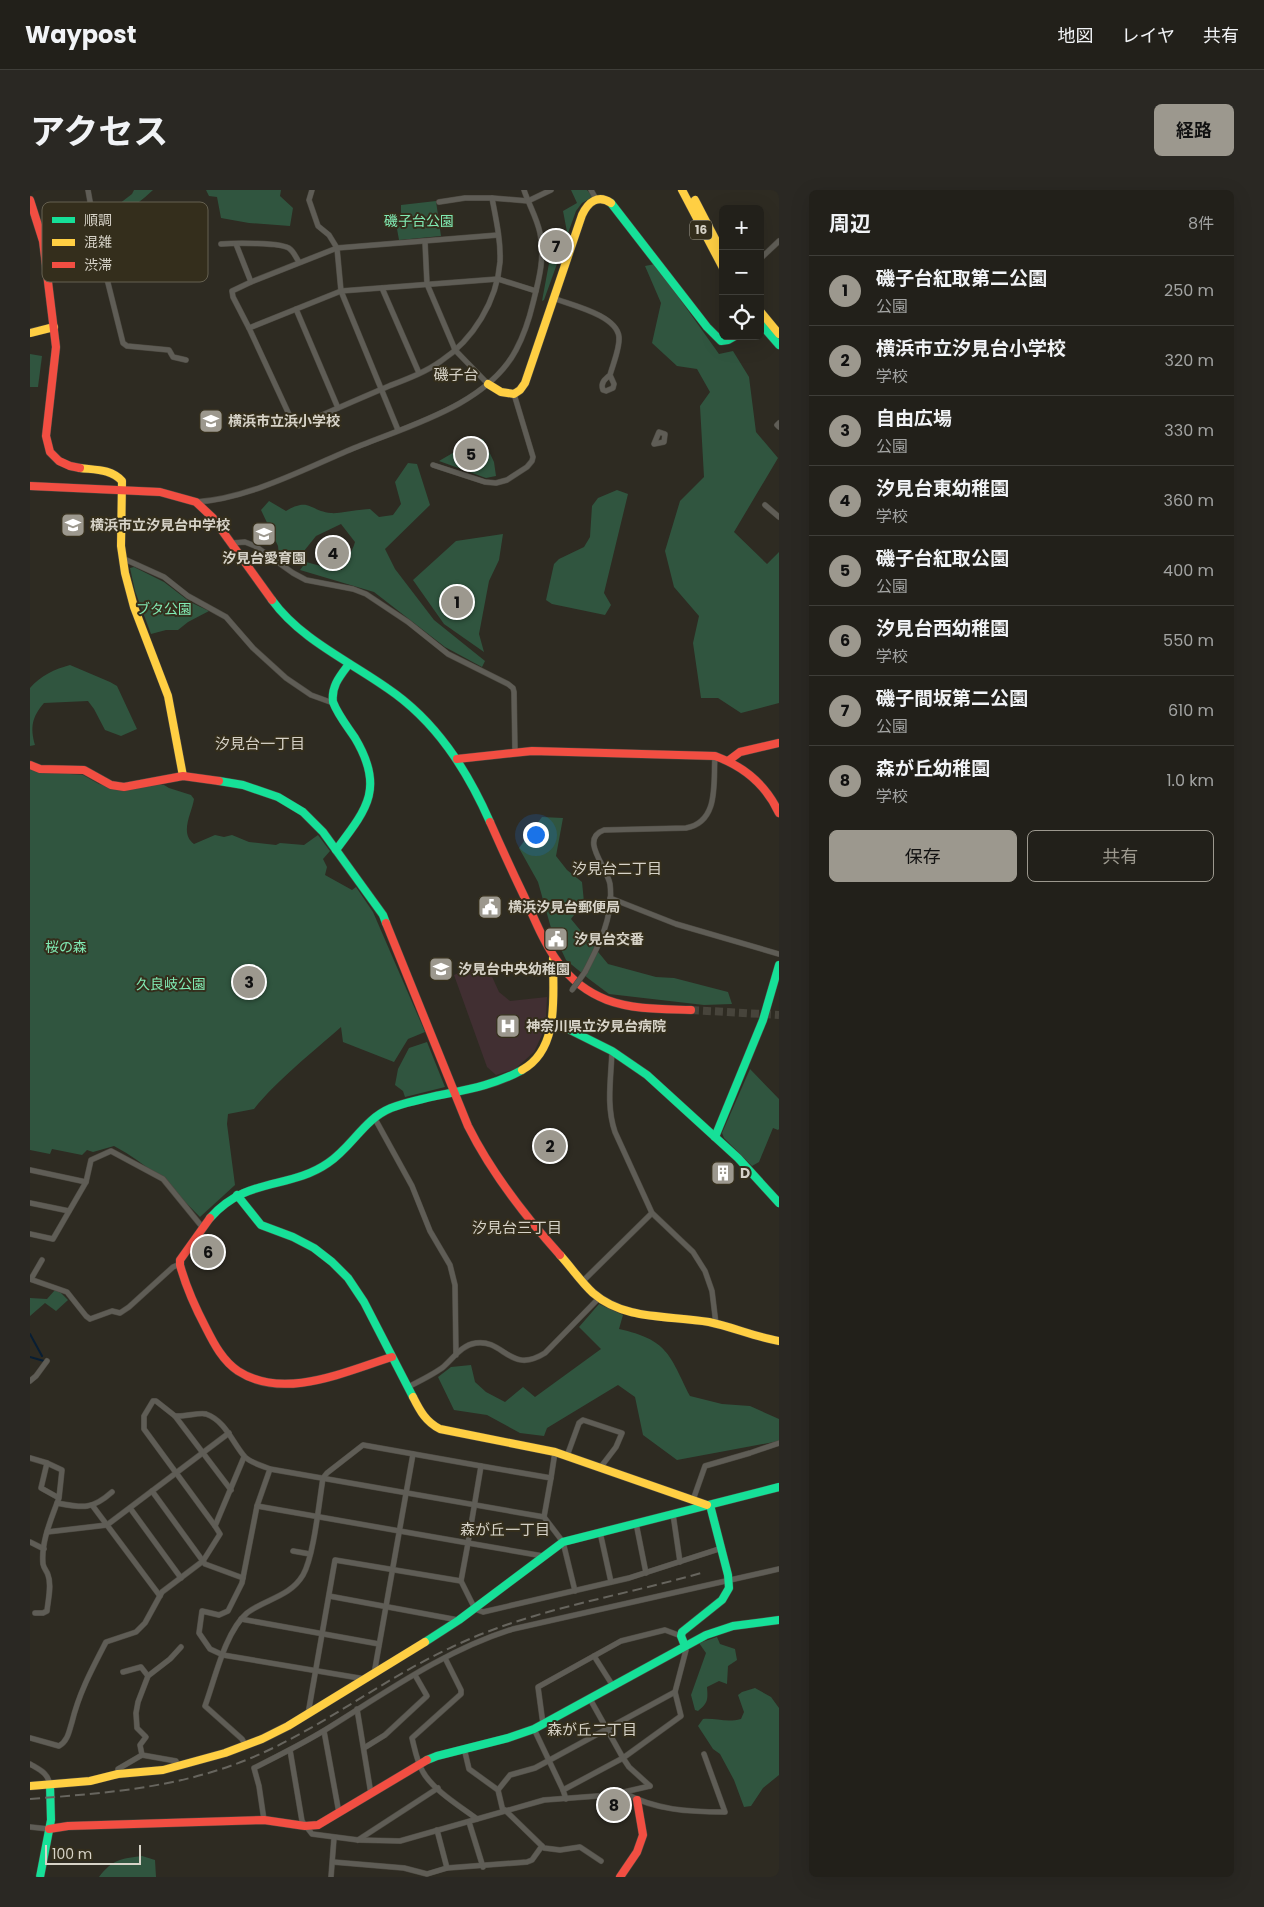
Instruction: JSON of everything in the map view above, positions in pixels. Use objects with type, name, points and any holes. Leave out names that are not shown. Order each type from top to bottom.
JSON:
[{"type":"main road","name":"16","points":[[682,190],[719,261]]},
{"type":"main road","name":"16","points":[[690,190],[721,250]]},
{"type":"main road","points":[[488,384],[501,392],[514,394],[520,390],[586,206],[596,198],[606,199],[613,204],[707,327],[719,338]]},
{"type":"main road","points":[[30,200],[42,237]]},
{"type":"main road","points":[[48,282],[56,347],[46,436],[49,452],[64,465],[116,475],[122,482],[122,558],[128,590],[168,696],[183,776]]},
{"type":"main road","points":[[764,321],[779,334]]},
{"type":"main road","points":[[764,322],[779,345]]},
{"type":"main road","points":[[30,333],[54,327]]},
{"type":"main road","points":[[30,486],[160,492],[196,502],[213,518],[281,611],[309,635],[349,664],[389,689],[415,710],[439,736],[457,759],[478,795],[547,948],[553,958],[571,978],[589,992],[606,1000],[640,1008],[691,1010]]},
{"type":"main road","points":[[336,850],[368,803],[371,782],[368,764],[364,755],[332,703],[334,688],[349,664]]},
{"type":"main road","points":[[728,761],[740,752],[779,743]]},
{"type":"main road","points":[[457,759],[515,752],[715,756],[728,761],[762,786],[775,803],[779,813]]},
{"type":"main road","points":[[30,765],[40,769],[84,770],[111,785],[124,787],[183,776],[243,785],[278,797],[303,812],[312,820],[336,850],[383,915],[475,1142],[501,1184],[583,1281],[599,1298],[620,1309],[636,1314],[716,1324],[758,1337],[779,1341]]},
{"type":"main road","points":[[392,1357],[301,1383],[273,1384],[251,1378],[234,1367],[216,1349],[208,1336],[180,1260],[219,1208],[237,1195],[308,1173],[327,1164],[347,1148],[374,1117],[390,1108],[507,1079],[533,1063],[545,1047],[552,1020],[553,958]]},
{"type":"main road","points":[[715,1137],[763,1020],[779,965]]},
{"type":"main road","points":[[552,1020],[612,1051],[647,1075],[738,1158],[779,1203]]},
{"type":"main road","points":[[237,1195],[261,1225],[314,1248],[342,1270],[364,1302],[423,1416],[430,1424],[439,1429],[556,1452],[709,1505]]},
{"type":"main road","points":[[30,1786],[90,1781],[118,1774],[151,1772],[246,1746],[276,1733],[459,1620],[563,1542],[779,1487]]},
{"type":"main road","points":[[684,1646],[681,1636],[686,1628],[722,1600],[729,1588],[722,1548],[709,1505]]},
{"type":"main road","points":[[49,1829],[68,1826],[264,1820],[305,1826],[318,1825],[418,1764],[464,1748],[508,1738],[534,1729],[706,1635],[734,1626],[779,1620]]},
{"type":"main road","points":[[40,1877],[49,1829],[52,1800],[50,1785]]},
{"type":"main road","points":[[620,1877],[638,1852],[643,1835],[637,1800]]},
{"type":"street","points":[[312,190],[309,200],[318,226],[329,235],[337,248],[341,291],[398,430]]},
{"type":"street","points":[[196,502],[212,500],[257,487],[460,404],[488,384],[506,365],[516,350],[526,328],[542,265],[542,242],[537,221],[524,190]]},
{"type":"street","points":[[439,202],[465,198],[528,201],[551,190]]},
{"type":"street","points":[[591,190],[596,198]]},
{"type":"street","points":[[492,198],[498,234],[500,260],[498,279],[482,318],[455,350],[442,361],[382,390],[298,426],[293,423],[231,293],[234,290],[337,248],[424,242],[498,234]]},
{"type":"street","points":[[424,242],[426,284],[455,350],[488,384]]},
{"type":"street","points":[[221,244],[257,244],[287,247],[299,262]]},
{"type":"street","points":[[236,244],[251,282]]},
{"type":"street","points":[[764,256],[778,245]]},
{"type":"street","points":[[249,328],[341,291],[498,279],[536,291]]},
{"type":"street","points":[[108,282],[123,343],[127,346],[169,350],[173,357],[186,360]]},
{"type":"street","points":[[382,288],[419,373]]},
{"type":"street","points":[[553,298],[602,317],[614,326],[619,334],[619,340],[610,375]]},
{"type":"street","points":[[296,309],[338,408]]},
{"type":"street","points":[[433,464],[484,482],[496,483],[507,480],[530,464],[533,457],[514,394]]},
{"type":"street","points":[[779,423],[777,425],[779,427]]},
{"type":"street","points":[[765,505],[779,517]]},
{"type":"street","points":[[232,543],[245,542],[255,546],[306,580],[353,589],[366,594],[408,622],[448,654],[508,684],[513,688],[514,692],[515,752]]},
{"type":"street","points":[[122,558],[164,577],[188,596],[226,617],[253,648],[286,678],[311,695],[332,703]]},
{"type":"street","points":[[572,990],[585,972],[608,920],[610,888],[607,873],[593,848],[594,839],[604,830],[686,828],[699,823],[708,814],[712,802],[715,756]]},
{"type":"street","points":[[610,898],[676,924],[779,954]]},
{"type":"street","points":[[612,1051],[609,1100],[611,1122],[652,1213],[685,1243],[700,1260],[709,1280],[716,1324]]},
{"type":"street","points":[[374,1117],[408,1179],[430,1230],[450,1265],[455,1285],[456,1355]]},
{"type":"street","points":[[30,1234],[53,1239],[86,1182],[91,1160],[111,1151],[163,1179],[203,1228]]},
{"type":"street","points":[[30,1170],[86,1182]]},
{"type":"street","points":[[30,1203],[69,1212]]},
{"type":"street","points":[[583,1281],[652,1213]]},
{"type":"street","points":[[42,1260],[31,1279],[67,1292],[90,1319],[112,1311],[120,1313],[129,1308],[173,1267],[180,1264]]},
{"type":"street","points":[[408,1387],[441,1369],[470,1344],[484,1343],[514,1358],[527,1361],[536,1359],[545,1353],[599,1298]]},
{"type":"street","points":[[30,1381],[36,1376],[46,1361]]},
{"type":"street","points":[[30,1738],[60,1746],[63,1744],[69,1734],[83,1685],[106,1642],[136,1632],[145,1623],[160,1596],[203,1561],[220,1534],[144,1429],[146,1412],[153,1401],[156,1401],[175,1416],[231,1490]]},
{"type":"street","points":[[175,1416],[186,1417],[200,1413],[207,1414],[229,1433],[244,1457],[270,1468],[544,1517],[563,1542],[575,1591]]},
{"type":"street","points":[[566,1456],[579,1423],[583,1420],[622,1433],[616,1447],[600,1468]]},
{"type":"street","points":[[47,1532],[107,1525],[229,1433]]},
{"type":"street","points":[[693,1500],[705,1466],[750,1453],[779,1442]]},
{"type":"street","points":[[246,1746],[242,1739],[205,1706],[223,1654],[241,1619],[254,1608],[279,1597],[303,1576],[310,1554],[323,1478],[327,1473],[362,1445],[551,1478]]},
{"type":"street","points":[[544,1517],[556,1452]]},
{"type":"street","points":[[374,1674],[413,1454]]},
{"type":"street","points":[[215,1526],[244,1457]]},
{"type":"street","points":[[30,1458],[62,1470],[58,1500],[47,1532],[44,1549],[44,1566],[49,1582],[47,1611],[35,1613]]},
{"type":"street","points":[[47,1463],[41,1488],[58,1500],[81,1508],[101,1502],[112,1492]]},
{"type":"street","points":[[481,1466],[461,1581],[475,1609],[483,1612],[646,1573],[722,1548]]},
{"type":"street","points":[[270,1468],[256,1506],[242,1583],[228,1611],[219,1615],[202,1611],[199,1633],[210,1649],[223,1654],[366,1679]]},
{"type":"street","points":[[152,1491],[205,1564],[243,1578]]},
{"type":"street","points":[[92,1505],[160,1596]]},
{"type":"street","points":[[256,1506],[543,1556]]},
{"type":"street","points":[[130,1508],[180,1578]]},
{"type":"street","points":[[673,1514],[680,1562]]},
{"type":"street","points":[[636,1523],[646,1573]]},
{"type":"street","points":[[600,1532],[611,1582]]},
{"type":"street","points":[[30,1542],[44,1549]]},
{"type":"street","points":[[294,1551],[310,1554]]},
{"type":"street","points":[[308,1714],[335,1560],[461,1581]]},
{"type":"street","points":[[264,1820],[259,1786],[254,1768],[324,1731],[445,1658],[513,1629],[779,1569]]},
{"type":"street","points":[[329,1596],[459,1620]]},
{"type":"street","points":[[241,1619],[379,1644]]},
{"type":"street","points":[[543,1724],[538,1687],[621,1641],[665,1630],[681,1636]]},
{"type":"street","points":[[563,1790],[624,1758],[681,1716],[675,1692],[686,1650],[684,1646]]},
{"type":"street","points":[[142,1755],[140,1745],[146,1736],[137,1728],[136,1713],[148,1676],[170,1659],[181,1647]]},
{"type":"street","points":[[594,1656],[612,1686]]},
{"type":"street","points":[[445,1658],[462,1690],[461,1694],[412,1738],[418,1764],[424,1775],[477,1819]]},
{"type":"street","points":[[122,1672],[141,1667],[148,1676]]},
{"type":"street","points":[[364,1748],[385,1735],[428,1696],[415,1675]]},
{"type":"street","points":[[498,1790],[510,1775],[535,1768],[675,1692]]},
{"type":"street","points":[[290,1750],[302,1821],[312,1834],[358,1840],[400,1841],[544,1800],[623,1792],[650,1786],[629,1767],[590,1698]]},
{"type":"street","points":[[358,1709],[371,1794]]},
{"type":"street","points":[[534,1729],[566,1799]]},
{"type":"street","points":[[324,1731],[339,1813]]},
{"type":"street","points":[[464,1748],[469,1769],[498,1790],[504,1811],[542,1846],[560,1850],[580,1847],[602,1861]]},
{"type":"street","points":[[623,1792],[637,1800],[664,1809],[725,1812],[704,1754]]},
{"type":"street","points":[[118,1774],[118,1769],[142,1755],[176,1761],[177,1766]]},
{"type":"street","points":[[30,1764],[46,1774],[50,1785]]},
{"type":"street","points":[[358,1840],[438,1788]]},
{"type":"street","points":[[469,1822],[483,1866]]},
{"type":"street","points":[[30,1827],[49,1829]]},
{"type":"street","points":[[437,1830],[447,1868]]},
{"type":"street","points":[[331,1877],[334,1838]]},
{"type":"street","points":[[333,1862],[404,1868],[427,1874],[447,1868],[527,1862],[532,1860],[542,1846]]},
{"type":"shaded area","name":"神奈川県立汐見台病院","points":[[485,961],[499,992],[510,1001],[547,997],[546,1018],[542,1035],[534,1052],[515,1069],[496,1075],[487,1067],[454,975]]},
{"type":"green space","points":[[134,190],[153,190],[139,202],[122,202]]},
{"type":"green space","points":[[206,190],[281,190],[280,196],[293,208],[290,226],[249,223],[221,218],[217,197],[209,196]]},
{"type":"green space","points":[[571,190],[587,190],[593,197],[582,203],[576,211],[544,300],[542,301],[550,258],[548,234],[567,232],[563,211],[577,203]]},
{"type":"green space","name":"磯子台公園","points":[[436,201],[441,236],[399,240],[397,229],[401,225],[401,205]]},
{"type":"green space","points":[[655,264],[719,354],[733,351],[749,377],[756,432],[778,458],[734,532],[767,564],[779,552],[779,703],[741,713],[718,698],[701,698],[693,643],[699,616],[674,587],[665,551],[680,501],[704,477],[700,406],[710,392],[697,369],[677,366],[652,343],[661,303],[645,266]]},
{"type":"green space","points":[[30,354],[42,356],[38,387],[30,387]]},
{"type":"green space","points":[[483,439],[494,462],[496,476],[486,478],[439,461],[463,447],[468,440]]},
{"type":"green space","points":[[408,463],[417,464],[430,505],[385,549],[395,569],[434,620],[485,661],[482,667],[445,647],[374,592],[300,570],[306,562],[342,570],[355,542],[341,524],[316,536],[296,561],[287,560],[279,556],[278,546],[261,510],[269,501],[286,511],[300,505],[305,505],[331,513],[370,509],[379,517],[393,515],[401,504],[395,482]]},
{"type":"green space","points":[[617,490],[628,494],[604,593],[611,605],[605,615],[552,604],[546,600],[554,564],[559,559],[584,547],[590,537],[592,506],[598,498]]},
{"type":"green space","points":[[503,534],[499,560],[489,581],[479,634],[484,652],[444,624],[413,580],[456,541]]},
{"type":"green space","name":"ブタ公園","points":[[134,567],[164,582],[190,602],[209,611],[188,622],[178,630],[166,630],[151,634],[135,591],[130,568]]},
{"type":"green space","points":[[70,665],[117,686],[137,729],[121,736],[105,730],[88,701],[44,703],[37,713],[32,727],[35,745],[30,746],[30,688],[48,674]]},
{"type":"green space","name":"久良岐公園","points":[[30,769],[43,772],[83,775],[99,784],[120,790],[164,785],[191,795],[194,799],[187,834],[194,844],[215,835],[224,837],[232,835],[249,842],[276,845],[280,843],[304,845],[318,835],[330,851],[323,859],[327,867],[325,875],[352,890],[356,887],[373,912],[425,1032],[408,1039],[394,1062],[343,1042],[341,1027],[284,1077],[254,1109],[228,1114],[227,1124],[235,1185],[200,1217],[149,1169],[114,1146],[93,1152],[87,1150],[82,1155],[52,1149],[50,1154],[30,1150]]},
{"type":"green space","points":[[542,817],[563,818],[556,856],[567,870],[582,882],[584,902],[571,919],[608,964],[656,977],[674,978],[728,992],[732,1004],[704,1005],[609,994],[566,960],[551,928],[538,882],[519,848]]},
{"type":"green space","points":[[427,1042],[445,1087],[405,1097],[403,1091],[395,1085],[398,1069],[409,1048]]},
{"type":"green space","points":[[750,1069],[779,1099],[779,1129],[773,1128],[759,1162],[752,1166],[724,1138],[722,1133]]},
{"type":"green space","points":[[55,1290],[68,1300],[56,1311],[45,1303],[30,1316],[30,1298],[47,1299]]},
{"type":"green space","points":[[599,1304],[623,1315],[619,1329],[648,1338],[665,1351],[677,1369],[690,1396],[722,1404],[750,1406],[779,1419],[779,1441],[677,1460],[643,1435],[635,1397],[618,1385],[547,1428],[544,1436],[520,1433],[487,1415],[454,1410],[438,1377],[451,1367],[471,1365],[475,1382],[486,1392],[505,1402],[523,1387],[535,1397],[601,1349],[579,1327]]},
{"type":"green space","points":[[717,1637],[720,1644],[735,1649],[737,1660],[728,1666],[727,1684],[719,1681],[707,1687],[707,1701],[698,1711],[695,1710],[691,1695],[706,1653],[699,1643]]},
{"type":"green space","points":[[755,1688],[771,1697],[779,1708],[779,1775],[763,1788],[751,1806],[744,1807],[734,1780],[720,1754],[713,1749],[698,1726],[703,1719],[731,1721],[741,1719],[744,1712],[738,1695]]},
{"type":"green space","points":[[142,1856],[155,1860],[156,1877],[99,1877],[113,1863]]},
{"type":"waterway","points":[[30,1334],[42,1356]]},
{"type":"waterway","points":[[30,1357],[44,1361]]},
{"type":"tunnel","points":[[691,1010],[779,1015]]},
{"type":"railway","points":[[30,1799],[142,1788],[170,1783],[224,1768],[251,1758],[303,1733],[426,1660],[482,1634],[544,1613],[701,1573]]},
{"type":"traffic: fast","points":[[611,203],[707,327],[719,339]]},
{"type":"traffic: fast","points":[[764,328],[779,345]]},
{"type":"traffic: fast","points":[[720,340],[728,340]]},
{"type":"traffic: fast","points":[[272,600],[283,614],[311,638],[387,688],[421,716],[435,731],[460,765],[490,822]]},
{"type":"traffic: fast","points":[[336,850],[364,810],[370,785],[369,771],[364,755],[333,702],[335,686],[349,664]]},
{"type":"traffic: fast","points":[[219,781],[243,785],[278,797],[303,812],[323,832],[383,915],[386,923]]},
{"type":"traffic: fast","points":[[715,1137],[763,1020],[779,965]]},
{"type":"traffic: fast","points":[[552,1021],[612,1051],[647,1075],[738,1158],[779,1203]]},
{"type":"traffic: fast","points":[[210,1218],[239,1195],[253,1189],[298,1177],[328,1163],[373,1119],[391,1108],[474,1088],[506,1078],[522,1070]]},
{"type":"traffic: fast","points":[[237,1195],[261,1225],[293,1237],[314,1248],[348,1278],[364,1302],[413,1397]]},
{"type":"traffic: fast","points":[[425,1642],[459,1620],[563,1542],[779,1487]]},
{"type":"traffic: fast","points":[[685,1646],[681,1636],[682,1632],[722,1600],[729,1588],[728,1575],[710,1505]]},
{"type":"traffic: fast","points":[[427,1760],[534,1729],[706,1635],[733,1626],[779,1620]]},
{"type":"traffic: fast","points":[[40,1877],[51,1820],[50,1785]]},
{"type":"traffic: slow","points":[[682,190],[719,260]]},
{"type":"traffic: slow","points":[[488,384],[501,392],[514,394],[525,383],[582,215],[587,206],[598,199],[611,203]]},
{"type":"traffic: slow","points":[[695,200],[721,250]]},
{"type":"traffic: slow","points":[[764,316],[779,334]]},
{"type":"traffic: slow","points":[[30,333],[54,327]]},
{"type":"traffic: slow","points":[[80,468],[108,472],[122,481],[121,546],[125,573],[134,607],[168,696],[183,776]]},
{"type":"traffic: slow","points":[[522,1070],[534,1061],[543,1049],[549,1035],[553,1005],[553,959]]},
{"type":"traffic: slow","points":[[560,1255],[593,1293],[619,1308],[633,1313],[709,1322],[779,1341]]},
{"type":"traffic: slow","points":[[413,1397],[424,1416],[440,1429],[555,1452],[707,1505]]},
{"type":"traffic: slow","points":[[30,1786],[90,1781],[118,1774],[163,1770],[225,1753],[262,1739],[288,1726],[425,1642]]},
{"type":"traffic: jam","points":[[30,200],[42,238]]},
{"type":"traffic: jam","points":[[48,282],[56,347],[46,436],[50,452],[59,461],[80,468]]},
{"type":"traffic: jam","points":[[30,486],[160,492],[196,502],[213,518],[272,600]]},
{"type":"traffic: jam","points":[[728,761],[740,752],[779,743]]},
{"type":"traffic: jam","points":[[457,759],[532,751],[715,756],[735,765],[753,778],[774,803],[779,813]]},
{"type":"traffic: jam","points":[[30,765],[40,769],[84,770],[111,785],[124,787],[183,776],[219,781]]},
{"type":"traffic: jam","points":[[490,822],[546,943],[564,970],[576,982],[590,992],[607,1000],[628,1006],[691,1010]]},
{"type":"traffic: jam","points":[[386,923],[477,1144],[510,1194],[560,1255]]},
{"type":"traffic: jam","points":[[210,1218],[180,1260],[180,1265],[192,1298],[209,1334],[219,1352],[238,1371],[256,1380],[275,1383],[295,1383],[335,1375],[392,1357]]},
{"type":"traffic: jam","points":[[49,1829],[68,1826],[264,1820],[305,1826],[318,1825],[427,1760]]},
{"type":"traffic: jam","points":[[620,1877],[637,1852],[643,1835],[637,1800]]},
{"type":"place","name":"磯子間坂第二公園","points":[[556,246]]},
{"type":"place","name":"横浜市立浜小学校","points":[[211,421]]},
{"type":"place","name":"磯子台紅取公園","points":[[471,454]]},
{"type":"place","name":"横浜市立汐見台中学校","points":[[73,525]]},
{"type":"place","name":"汐見台愛育園","points":[[264,534]]},
{"type":"place","name":"汐見台東幼稚園","points":[[333,553]]},
{"type":"place","name":"磯子台紅取第二公園","points":[[457,602]]},
{"type":"place","name":"横浜汐見台郵便局","points":[[490,907]]},
{"type":"place","name":"汐見台交番","points":[[556,939]]},
{"type":"place","name":"汐見台中央幼稚園","points":[[441,969]]},
{"type":"place","name":"自由広場","points":[[249,982]]},
{"type":"place","name":"神奈川県立汐見台病院","points":[[508,1026]]},
{"type":"place","name":"横浜市立汐見台小学校","points":[[550,1146]]},
{"type":"place","name":"D","points":[[723,1173]]},
{"type":"place","name":"汐見台西幼稚園","points":[[208,1252]]},
{"type":"place","name":"森が丘幼稚園","points":[[614,1805]]},
{"type":"district","name":"磯子台","points":[[456,375]]},
{"type":"district","name":"汐見台一丁目","points":[[260,744]]},
{"type":"district","name":"汐見台二丁目","points":[[617,869]]},
{"type":"district","name":"汐見台三丁目","points":[[517,1228]]},
{"type":"district","name":"森が丘一丁目","points":[[505,1530]]},
{"type":"district","name":"森が丘二丁目","points":[[592,1730]]},
{"type":"park label","name":"桜の森","points":[[66,947]]}]
